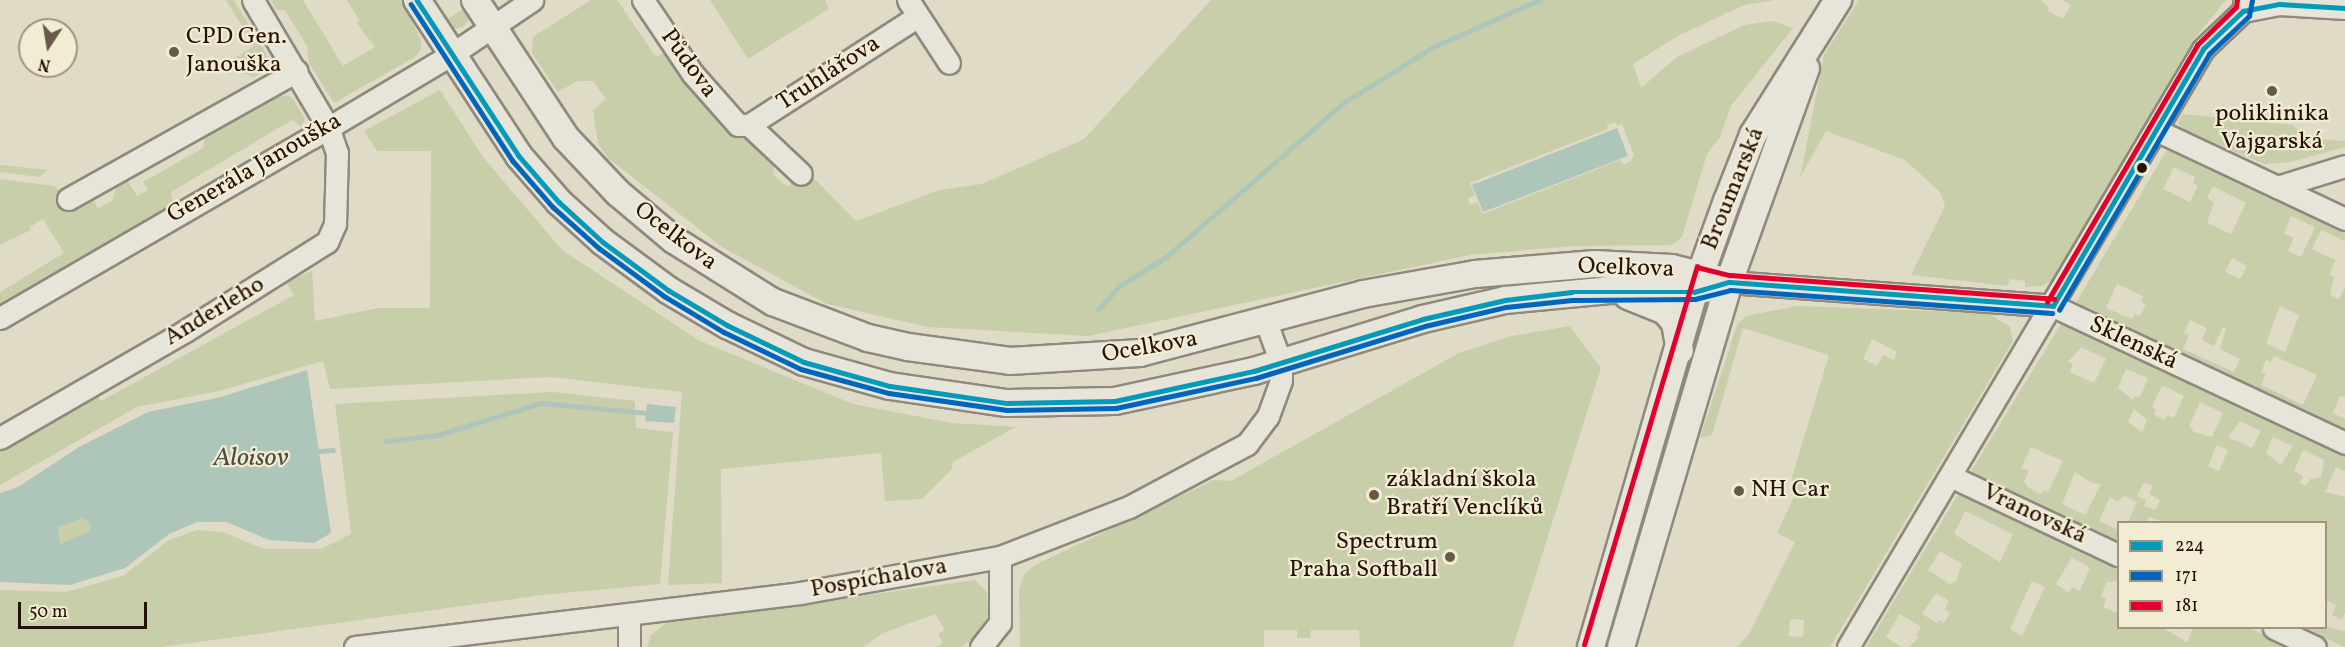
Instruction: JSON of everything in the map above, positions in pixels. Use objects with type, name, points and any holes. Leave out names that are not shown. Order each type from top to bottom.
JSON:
[{"type":"street","name":"Anderleho","points":[[0,438],[185,331],[327,242],[335,224],[337,153],[328,127],[253,0]]},
{"type":"street","name":"Ocelkova","points":[[417,0],[519,156],[559,202],[603,242],[698,307],[804,362],[869,381],[951,397],[1066,405],[1165,392],[1281,363],[1423,319],[1505,300],[1729,282]]},
{"type":"street","name":"Ocelkova","points":[[475,0],[500,22],[567,138],[618,193],[674,240],[727,276],[820,321],[908,347],[1010,361],[1045,362],[1140,354],[1266,322],[1363,294],[1474,274],[1594,264],[1698,283]]},
{"type":"street","name":"Generála Janouška","points":[[0,318],[452,54],[532,0]]},
{"type":"street","name":"Půdova","points":[[642,0],[693,74],[743,125],[801,174]]},
{"type":"street","name":"Broumarská","points":[[1591,647],[1680,351],[1698,283],[1753,135],[1838,0]]},
{"type":"street","points":[[1848,647],[2053,306],[2203,49],[2244,5],[2279,4],[2345,8]]},
{"type":"street","points":[[913,8],[949,63]]},
{"type":"street","name":"Truhlářova","points":[[743,125],[913,8]]},
{"type":"street","name":"Broumarská","points":[[1621,647],[1638,618],[1729,282],[1821,25]]},
{"type":"street","points":[[68,200],[297,71]]},
{"type":"street","points":[[2156,130],[2345,219]]},
{"type":"street","points":[[2277,187],[2345,166]]},
{"type":"street","name":"Sklenská","points":[[1729,282],[2053,306],[2345,443]]},
{"type":"street","points":[[1610,290],[1665,311],[1674,323],[1680,351]]},
{"type":"street","name":"Pospíchalova","points":[[354,647],[800,593],[1000,558],[1129,507],[1239,450],[1260,432],[1281,380],[1281,363],[1266,322]]},
{"type":"street","name":"Vranovská","points":[[1950,476],[2117,555]]},
{"type":"street","points":[[981,647],[1000,623],[1000,558]]},
{"type":"street","points":[[1604,607],[1638,618]]},
{"type":"street","points":[[629,614],[629,647]]},
{"type":"street","points":[[2278,629],[2315,647]]},
{"type":"green space","points":[[226,0],[234,0],[269,58],[266,69],[254,77],[244,73],[235,58],[254,46]]},
{"type":"green space","points":[[271,0],[303,0],[343,66],[375,47],[356,22],[359,20],[347,0],[402,0],[421,40],[421,49],[415,57],[334,103],[309,63],[307,46],[285,10],[277,10]]},
{"type":"green space","points":[[591,0],[617,0],[656,57],[665,52],[680,75],[692,79],[773,161],[774,176],[788,187],[804,168],[856,221],[939,190],[982,184],[1084,139],[1211,0],[1775,0],[1744,5],[1680,35],[1633,64],[1641,88],[1677,57],[1744,25],[1773,21],[1793,28],[1731,106],[1720,137],[1707,154],[1682,237],[1672,245],[1575,246],[1470,255],[1088,336],[928,327],[827,304],[722,247],[608,158],[598,144],[593,110],[606,99],[593,81],[577,81],[558,92],[532,53],[533,37]],"holes":[[[1615,122],[1617,126],[1622,124],[1634,155],[1631,161],[1623,165],[1620,160],[1483,214],[1477,202],[1470,205],[1468,198],[1475,195],[1470,183],[1608,129],[1607,125]]]},
{"type":"green space","points":[[710,0],[825,0],[829,9],[748,59]]},
{"type":"green space","points":[[1859,0],[2041,0],[2049,7],[2048,11],[2063,19],[2071,5],[2063,0],[2226,0],[2195,38],[2052,280],[2042,286],[2025,287],[2025,281],[2010,279],[2007,286],[1911,275],[1945,206],[1940,192],[1905,160],[1826,131],[1800,178],[1824,55]]},
{"type":"green space","points":[[468,6],[470,17],[464,26],[455,29],[443,22]]},
{"type":"green space","points":[[277,90],[279,97],[287,95],[294,100],[305,120],[301,127],[292,120],[171,192],[173,204],[0,307],[0,292],[64,253],[43,219],[30,227],[31,230],[0,245],[0,179],[55,186],[62,194],[74,190],[82,204],[92,198],[98,208],[112,201],[116,188],[127,180],[137,196],[148,190],[143,182],[203,148],[205,133]]},
{"type":"green space","points":[[440,90],[483,157],[562,250],[700,341],[853,404],[952,423],[1016,427],[953,462],[952,469],[922,499],[885,501],[881,453],[721,469],[722,583],[668,585],[682,392],[551,377],[330,389],[323,361],[219,391],[137,407],[0,485],[0,448],[94,392],[101,401],[294,295],[286,282],[312,271],[315,321],[378,308],[430,308],[431,151],[377,151],[364,131]]},
{"type":"green space","points":[[2182,114],[2293,125],[2306,138],[2345,141],[2345,147],[2290,162],[2265,164],[2182,131],[2178,123]]},
{"type":"green space","points":[[2167,150],[2345,233],[2345,241],[2321,230],[2312,249],[2336,260],[2329,274],[2334,277],[2330,295],[2339,299],[2345,287],[2345,397],[2340,396],[2333,413],[2345,419],[2345,430],[2074,306]],"holes":[[[2174,167],[2195,177],[2193,183],[2198,186],[2190,202],[2163,189]],[[2213,186],[2246,203],[2231,234],[2207,223],[2214,202],[2207,198]],[[2291,216],[2315,227],[2301,257],[2288,251],[2294,238],[2284,233]],[[2232,258],[2247,266],[2240,279],[2225,272]],[[2117,284],[2143,296],[2141,302],[2146,305],[2140,316],[2135,314],[2132,319],[2106,308]],[[2280,306],[2299,315],[2285,352],[2266,343]],[[2190,320],[2207,328],[2202,340],[2214,346],[2223,327],[2226,328],[2220,349],[2240,359],[2234,372],[2183,349],[2189,335],[2184,333]],[[2274,356],[2317,375],[2303,405],[2261,385],[2266,374],[2261,372],[2266,360],[2271,362]]]},
{"type":"green space","points":[[0,165],[48,170],[39,177],[0,172]]},
{"type":"green space","points":[[1797,306],[1988,313],[2010,327],[2013,341],[1830,647],[1737,647],[1749,634],[1795,542],[1777,533],[1794,497],[1792,477],[1829,355],[1743,328],[1712,435],[1700,438],[1737,325],[1746,316]],"holes":[[[1872,339],[1897,352],[1894,360],[1883,355],[1877,366],[1863,359]],[[1790,619],[1804,620],[1803,637],[1789,636]]]},
{"type":"green space","points":[[1697,324],[1705,326],[1634,568],[1650,482]]},
{"type":"green space","points":[[2061,324],[2345,456],[2345,471],[2336,467],[2325,492],[2345,497],[2345,613],[2342,620],[2332,615],[2336,605],[2328,601],[2327,603],[2327,521],[2162,521],[2149,517],[2147,521],[2128,521],[2137,502],[2125,496],[2117,501],[2110,497],[2099,521],[2117,530],[2117,542],[1970,473]],"holes":[[[2081,347],[2106,359],[2094,383],[2070,372],[2073,364],[2068,362]],[[2126,369],[2148,378],[2140,397],[2135,396],[2133,400],[2118,388]],[[2162,385],[2184,396],[2174,418],[2168,415],[2165,420],[2154,415],[2156,410],[2152,407]],[[2200,402],[2223,413],[2212,437],[2194,432],[2189,426]],[[2134,409],[2147,420],[2142,432],[2128,422]],[[2240,421],[2261,431],[2252,448],[2228,437]],[[2273,437],[2293,446],[2281,465],[2266,453]],[[2217,445],[2228,450],[2219,471],[2208,466]],[[2031,447],[2063,461],[2048,492],[2044,490],[2041,494],[2027,487],[2024,481],[2029,471],[2021,468]],[[2303,450],[2324,460],[2321,477],[2310,479],[2306,486],[2300,483],[2303,476],[2294,471]],[[2075,472],[2092,483],[2101,484],[2085,515],[2062,504]],[[2144,482],[2153,486],[2149,494],[2160,500],[2155,510],[2144,506],[2146,500],[2137,496]]]},
{"type":"green space","name":"základní škola Bratří Venclíků","points":[[1570,326],[1601,368],[1513,647],[1360,647],[1359,630],[1311,630],[1310,638],[1297,638],[1297,630],[1264,630],[1264,647],[1020,647],[1019,588],[1025,573],[1037,564],[1214,480],[1231,481],[1459,353],[1511,336]]},
{"type":"green space","points":[[553,392],[635,401],[636,428],[673,432],[660,584],[542,595],[162,647],[0,647],[0,590],[66,592],[123,576],[169,540],[197,530],[223,532],[264,549],[321,549],[351,534],[335,404]]},
{"type":"green space","points":[[1959,493],[2117,567],[2117,581],[2107,582],[2101,596],[2106,599],[2103,607],[2117,613],[2117,629],[2165,629],[2187,642],[2193,629],[2251,629],[2291,647],[1909,647],[1919,637],[1916,635],[1921,627],[1900,614],[1886,637],[1902,647],[1866,647]],"holes":[[[1965,511],[2013,534],[2000,562],[1954,534]],[[1940,551],[1962,564],[1956,581],[1950,584],[1928,570]],[[2072,557],[2090,568],[2080,591],[2072,587],[2069,593],[2056,584]],[[2032,581],[2045,587],[2022,636],[2010,629]],[[1936,593],[1949,601],[1945,609],[1950,613],[1944,623],[1939,620],[1937,623],[1922,614]]]},
{"type":"green space","points":[[83,517],[92,524],[89,532],[60,545],[58,527]]},
{"type":"green space","points":[[975,580],[987,592],[988,614],[977,636],[961,647],[935,647],[943,643],[938,634],[945,630],[935,614],[883,633],[863,647],[647,647],[651,635],[666,623]]},
{"type":"green space","points":[[2327,627],[2345,631],[2345,647],[2304,629]]},
{"type":"water","points":[[1617,128],[1628,156],[1483,212],[1472,185]]},
{"type":"water","name":"Aloisov","points":[[307,370],[331,533],[314,543],[269,540],[226,522],[197,522],[169,534],[125,568],[70,585],[0,582],[0,493],[18,487],[79,447],[148,412],[221,397]],"holes":[[[83,518],[91,524],[89,532],[60,544],[58,527]]]},
{"type":"water","points":[[647,404],[676,407],[674,423],[645,421]]},
{"type":"waterway","points":[[1098,310],[1119,286],[1166,257],[1343,103],[1433,47],[1539,0]]},
{"type":"waterway","points":[[386,441],[438,435],[541,403],[646,413]]},
{"type":"waterway","points":[[319,451],[333,450]]},
{"type":"transit line","name":"224","points":[[417,0],[519,156],[559,202],[603,242],[668,290],[727,325],[804,362],[890,386],[1007,403],[1115,401],[1254,371],[1423,319],[1505,300],[1572,292],[1694,292],[1729,282],[2053,306]]},
{"type":"transit line","name":"181","points":[[2047,302],[2197,45],[2236,7],[2237,0]]},
{"type":"transit line","name":"171","points":[[2059,310],[2209,54],[2249,16],[2252,1]]},
{"type":"transit line","name":"171","points":[[411,4],[513,161],[553,207],[599,248],[664,296],[724,332],[801,369],[889,393],[1007,410],[1116,408],[1256,378],[1425,326],[1506,307],[1572,300],[1695,299],[1730,290],[2052,313]]},
{"type":"transit line","name":"224","points":[[2243,11],[2279,4],[2345,8]]},
{"type":"transit line","name":"224","points":[[2053,306],[2203,49],[2243,11]]},
{"type":"transit line","name":"181","points":[[1584,645],[1697,267],[1730,275],[2054,299]]},
{"type":"place","name":"CPD Gen. Janouška","points":[[174,52]]},
{"type":"place","name":"poliklinika Vajgarská","points":[[2272,91]]},
{"type":"place","name":"NH Car","points":[[1739,491]]},
{"type":"place","name":"základní škola Bratří Venclíků","points":[[1374,495]]},
{"type":"place","name":"Spectrum Praha Softball","points":[[1450,557]]}]
